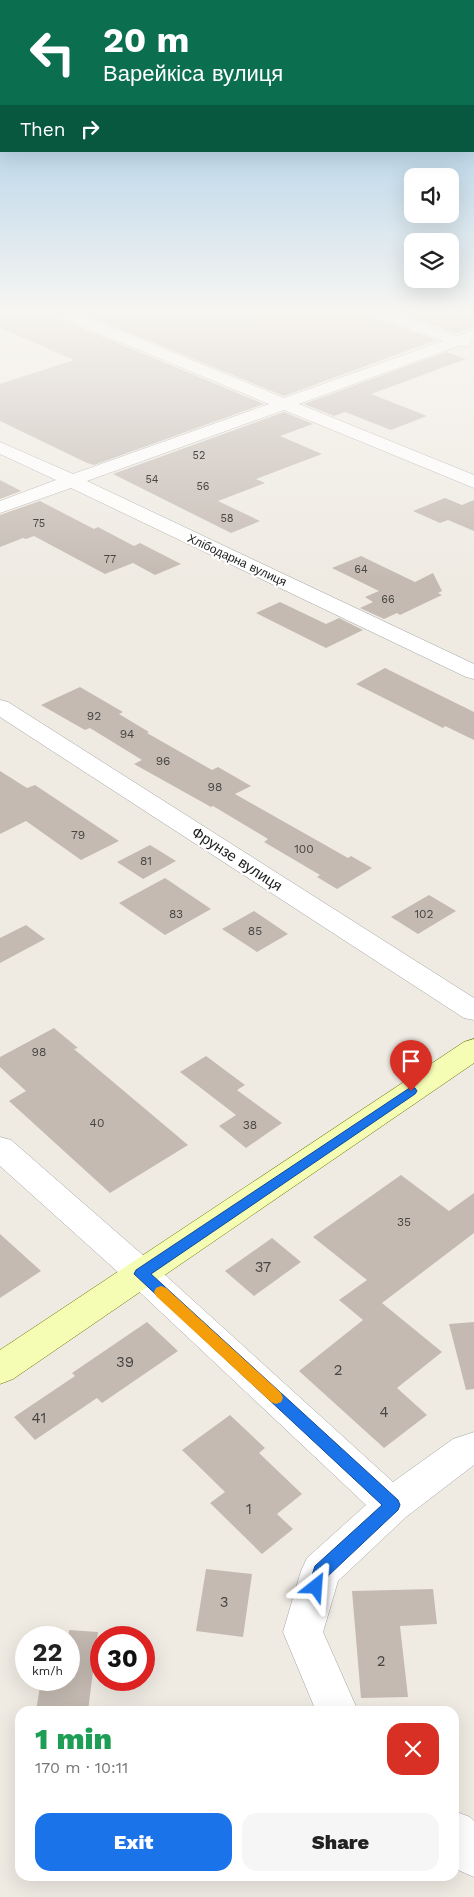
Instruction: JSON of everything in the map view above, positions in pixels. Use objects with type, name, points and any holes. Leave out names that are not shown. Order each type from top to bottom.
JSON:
[{"type":"main road","points":[[0,1369],[474,1049]]},
{"type":"street","points":[[0,507],[285,404],[474,482]]},
{"type":"street","name":"Хлібодарна вулиця","points":[[0,446],[474,672]]},
{"type":"street","name":"Фрунзе вулиця","points":[[0,707],[474,1011]]},
{"type":"street","points":[[0,1148],[141,1274],[392,1505]]},
{"type":"street","points":[[335,1706],[303,1632],[321,1572],[392,1505],[466,1450],[474,1448]]},
{"type":"street","points":[[459,1838],[474,1854]]},
{"type":"building","points":[[0,404],[264,404],[94,465],[0,421]]},
{"type":"building","points":[[304,404],[395,404],[427,416],[391,430],[345,412],[334,416]]},
{"type":"building","points":[[284,412],[313,424],[280,436],[322,454],[256,479],[265,483],[218,501],[260,521],[231,533],[113,474]]},
{"type":"building","points":[[0,480],[21,491],[0,499]]},
{"type":"building","points":[[445,498],[462,505],[474,500],[474,531],[448,520],[440,523],[413,511]]},
{"type":"building","points":[[40,501],[94,529],[98,527],[134,546],[140,543],[181,564],[155,575],[133,563],[105,574],[34,536],[0,547],[0,515]]},
{"type":"building","points":[[361,556],[415,582],[433,573],[442,591],[438,593],[442,595],[400,615],[397,613],[384,619],[360,608],[373,602],[365,597],[379,591],[332,568]]},
{"type":"building","points":[[280,602],[326,624],[339,618],[363,630],[326,648],[256,613]]},
{"type":"building","points":[[385,668],[474,712],[474,740],[445,726],[443,728],[356,684]]},
{"type":"building","points":[[80,687],[123,712],[119,714],[149,732],[147,733],[212,770],[218,767],[251,786],[235,794],[348,858],[351,856],[372,868],[337,889],[317,877],[320,875],[264,842],[268,839],[213,806],[211,807],[134,764],[142,760],[90,728],[85,730],[41,705]]},
{"type":"building","points":[[0,771],[27,788],[35,785],[119,841],[81,860],[26,821],[0,834]]},
{"type":"building","points":[[150,845],[176,861],[143,879],[117,862]]},
{"type":"building","points":[[165,878],[211,909],[165,935],[119,903]]},
{"type":"building","points":[[429,895],[456,911],[418,934],[391,917]]},
{"type":"building","points":[[254,911],[288,934],[257,952],[222,929]]},
{"type":"building","points":[[26,925],[45,939],[0,963],[0,938]]},
{"type":"building","points":[[54,1028],[78,1048],[74,1049],[188,1145],[110,1193],[9,1101],[26,1091],[0,1067],[0,1057]]},
{"type":"building","points":[[206,1056],[245,1085],[237,1090],[282,1123],[246,1148],[219,1126],[236,1115],[180,1072]]},
{"type":"building","points":[[401,1175],[449,1211],[474,1193],[474,1233],[382,1303],[442,1352],[397,1388],[427,1415],[384,1448],[299,1371],[363,1320],[339,1300],[367,1280],[313,1237]]},
{"type":"building","points":[[0,1234],[41,1271],[0,1298]]},
{"type":"building","points":[[272,1238],[301,1262],[254,1296],[225,1271]]},
{"type":"building","points":[[147,1322],[178,1351],[102,1403],[97,1398],[35,1440],[14,1417],[75,1376],[72,1373]]},
{"type":"building","points":[[474,1322],[474,1389],[466,1390],[449,1324]]},
{"type":"building","points":[[230,1415],[265,1448],[259,1453],[302,1494],[277,1514],[293,1529],[262,1554],[210,1503],[225,1492],[182,1450]]},
{"type":"building","points":[[206,1569],[252,1574],[243,1637],[196,1631]]},
{"type":"building","points":[[433,1589],[437,1624],[400,1626],[408,1697],[361,1698],[352,1591]]},
{"type":"building","points":[[80,1631],[90,1631],[91,1691],[89,1706],[37,1706],[39,1691],[80,1691]]},
{"type":"slow traffic","points":[[161,1292],[276,1398]]},
{"type":"route","points":[[316,1587],[321,1572],[392,1505],[141,1274],[411,1091]]}]
